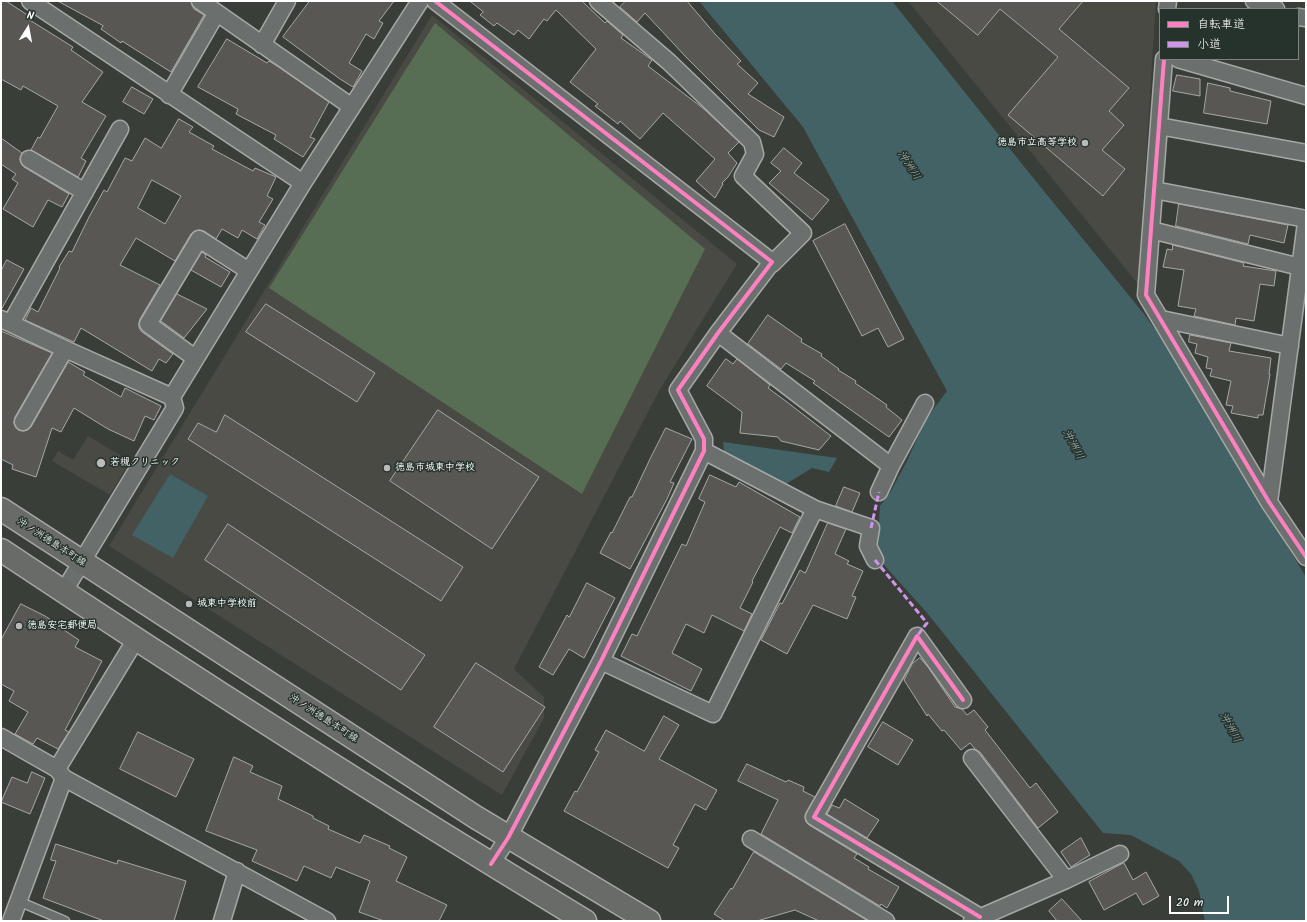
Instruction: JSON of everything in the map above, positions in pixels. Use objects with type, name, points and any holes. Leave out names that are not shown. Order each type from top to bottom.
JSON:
[{"type":"main road","name":"沖ノ洲徳島本町線","points":[[1,509],[82,563],[508,838],[649,921]]},
{"type":"main road","points":[[1,550],[136,639],[490,864],[585,921]]},
{"type":"street","points":[[200,1],[216,14],[352,107]]},
{"type":"street","points":[[262,45],[287,1]]},
{"type":"street","points":[[64,591],[175,408],[172,397],[195,358],[303,183],[420,1]]},
{"type":"street","points":[[435,1],[772,263]]},
{"type":"street","points":[[490,864],[508,838],[601,661],[704,451],[704,439],[678,390],[772,263],[803,233],[743,176],[754,154],[752,142],[669,62],[598,1]]},
{"type":"street","points":[[1254,1],[1273,8]]},
{"type":"street","points":[[36,3],[169,95],[303,183]]},
{"type":"street","points":[[169,95],[216,14]]},
{"type":"street","points":[[1164,60],[1146,295],[1269,502],[1306,557]]},
{"type":"street","points":[[1181,60],[1306,96]]},
{"type":"street","points":[[1159,126],[1306,154]]},
{"type":"street","points":[[120,129],[85,192],[6,321],[172,397]]},
{"type":"street","points":[[29,159],[85,192]]},
{"type":"street","points":[[1154,190],[1306,219]]},
{"type":"street","points":[[1269,502],[1306,223]]},
{"type":"street","points":[[1151,230],[1300,267]]},
{"type":"street","points":[[195,358],[148,324],[199,239],[249,270]]},
{"type":"street","points":[[1161,319],[1290,346]]},
{"type":"street","points":[[718,334],[891,466]]},
{"type":"street","points":[[23,422],[65,349]]},
{"type":"street","points":[[879,492],[891,466],[925,403]]},
{"type":"street","points":[[704,451],[816,509],[871,528],[868,546],[875,560]]},
{"type":"street","points":[[601,661],[713,714],[816,509]]},
{"type":"street","points":[[963,700],[917,636],[814,817],[976,919],[1000,916],[1066,880],[1120,854]]},
{"type":"street","points":[[11,921],[60,773],[136,639]]},
{"type":"street","points":[[1,737],[60,773],[328,921]]},
{"type":"street","points":[[972,758],[1066,880]]},
{"type":"street","points":[[751,839],[886,921]]},
{"type":"street","points":[[222,921],[237,871]]},
{"type":"lane","points":[[18,901],[65,921]]},
{"type":"shaded area","name":"徳島市立高等学校","points":[[908,1],[1156,1],[1138,284]]},
{"type":"shaded area","name":"徳島市城東中学校","points":[[432,15],[737,264],[659,391],[514,669],[544,697],[544,718],[502,795],[109,546]]},
{"type":"shaded area","points":[[88,436],[130,461],[110,495],[52,461],[58,451],[73,460]]},
{"type":"green space","points":[[435,23],[705,249],[582,494],[269,288]]},
{"type":"water","name":"沖洲川","points":[[699,1],[892,1],[1144,314],[1160,336],[1306,577],[1306,921],[1205,921],[1199,891],[1191,874],[1179,861],[1131,835],[1103,833],[928,614],[877,557],[880,506],[891,491],[907,461],[926,419],[947,391],[803,127]]},
{"type":"water","points":[[723,442],[837,458],[829,472],[812,468],[786,484],[725,458]]},
{"type":"water","points":[[170,474],[208,496],[173,558],[132,535]]},
{"type":"building","points":[[1,1],[6,1],[29,16],[28,19],[73,47],[71,50],[103,72],[82,102],[106,116],[81,158],[86,161],[78,177],[31,150],[38,137],[40,138],[58,106],[23,86],[21,90],[1,79]]},
{"type":"building","points":[[58,1],[191,1],[194,9],[204,15],[171,72],[122,41],[121,43],[101,29],[103,26]]},
{"type":"building","points":[[310,1],[394,1],[379,21],[383,23],[374,39],[366,34],[349,63],[362,71],[353,87],[283,37]]},
{"type":"building","points":[[470,1],[582,1],[605,23],[607,21],[623,35],[621,38],[652,60],[648,66],[704,109],[739,142],[728,153],[737,163],[722,183],[723,184],[715,198],[696,181],[715,159],[663,113],[640,139],[620,121],[618,124],[595,106],[598,104],[570,82],[596,49],[556,10],[547,21],[544,19],[529,39],[518,30],[514,35],[497,23],[494,26],[480,15],[483,12]]},
{"type":"building","points":[[626,1],[687,1],[715,34],[741,61],[737,64],[758,83],[748,94],[784,117],[774,137],[759,130],[686,57],[645,13],[637,22],[620,7]]},
{"type":"building","points":[[937,1],[1083,1],[1059,29],[1129,88],[1109,111],[1124,125],[1102,150],[1125,169],[1103,196],[1008,115],[1058,57],[1000,9],[978,35]]},
{"type":"building","points":[[227,39],[267,63],[269,61],[329,102],[310,137],[315,139],[303,157],[274,139],[276,135],[236,114],[238,109],[198,87]]},
{"type":"building","points":[[1177,75],[1200,79],[1200,96],[1173,91]]},
{"type":"building","points":[[1208,83],[1230,88],[1230,91],[1271,101],[1267,124],[1204,113]]},
{"type":"building","points":[[132,87],[153,99],[144,114],[123,102]]},
{"type":"building","points":[[179,119],[193,127],[189,132],[214,146],[212,149],[253,171],[255,168],[276,177],[267,196],[273,199],[259,222],[265,225],[257,239],[242,230],[238,238],[222,229],[216,239],[204,231],[195,231],[191,234],[175,261],[136,238],[120,265],[160,285],[140,319],[139,328],[142,332],[173,354],[166,363],[159,359],[152,371],[81,328],[74,342],[25,320],[31,308],[38,312],[60,268],[59,267],[69,251],[72,252],[104,190],[107,192],[125,158],[132,161],[145,138],[161,148]],"holes":[[[152,180],[181,196],[165,224],[138,208]]]},
{"type":"building","points":[[1,138],[22,153],[20,159],[24,167],[69,194],[62,207],[48,200],[33,227],[3,209],[18,183],[12,179],[16,174],[1,164]]},
{"type":"building","points":[[784,148],[802,163],[794,173],[829,200],[812,220],[769,183],[781,171],[771,163]]},
{"type":"building","points":[[1179,204],[1288,225],[1284,243],[1250,235],[1248,244],[1176,226]]},
{"type":"building","points":[[845,224],[904,339],[888,347],[878,328],[862,336],[813,241]]},
{"type":"building","points":[[1173,245],[1244,263],[1243,266],[1276,271],[1274,286],[1260,284],[1254,321],[1236,318],[1235,325],[1194,316],[1196,309],[1178,306],[1184,270],[1163,267],[1167,249],[1172,250]]},
{"type":"building","points":[[202,252],[206,255],[205,257],[230,272],[221,287],[191,270]]},
{"type":"building","points":[[7,260],[24,269],[1,310],[1,271]]},
{"type":"building","points":[[177,294],[207,309],[184,338],[161,321]]},
{"type":"building","points":[[266,304],[375,373],[357,402],[246,332]]},
{"type":"building","points":[[768,315],[802,339],[801,342],[822,354],[821,356],[839,369],[838,370],[856,381],[855,383],[887,405],[886,407],[902,420],[889,437],[813,383],[815,381],[786,363],[781,369],[748,344]]},
{"type":"building","points":[[1,331],[52,353],[15,417],[14,422],[18,430],[23,431],[31,427],[68,362],[85,372],[83,375],[121,397],[125,388],[161,406],[154,420],[145,416],[134,441],[108,429],[74,408],[61,432],[52,428],[36,477],[12,469],[13,465],[1,459]]},
{"type":"building","points":[[1190,335],[1231,343],[1229,351],[1271,358],[1270,374],[1263,415],[1258,415],[1258,418],[1231,413],[1233,406],[1226,405],[1231,381],[1210,376],[1212,369],[1206,368],[1208,357],[1195,353],[1197,344],[1189,342]]},
{"type":"building","points":[[726,359],[733,364],[737,359],[770,385],[768,388],[831,436],[819,450],[781,441],[778,437],[740,433],[742,412],[707,386]]},
{"type":"building","points":[[438,410],[539,477],[492,549],[390,481]]},
{"type":"building","points":[[225,415],[463,567],[441,601],[188,439],[198,423],[216,432]]},
{"type":"building","points":[[666,428],[692,439],[670,482],[674,483],[667,499],[630,569],[600,553],[630,497],[632,497]]},
{"type":"building","points":[[710,475],[736,487],[739,482],[800,517],[792,533],[780,527],[752,581],[753,582],[740,608],[752,614],[744,631],[712,615],[704,633],[686,624],[672,653],[702,669],[691,691],[621,656],[632,634],[637,636],[682,544],[686,546],[705,502],[699,499]]},
{"type":"building","points":[[844,487],[860,493],[852,512],[836,506]]},
{"type":"building","points":[[828,523],[846,529],[835,554],[849,561],[847,564],[863,571],[852,596],[856,597],[847,619],[813,605],[787,654],[761,640],[780,603],[782,604],[800,570],[805,573]]},
{"type":"building","points":[[228,524],[425,655],[401,690],[205,560]]},
{"type":"building","points":[[587,583],[615,598],[584,658],[569,649],[553,675],[539,667],[567,615],[569,617]]},
{"type":"building","points":[[21,604],[45,616],[62,627],[61,628],[79,640],[75,647],[102,661],[65,730],[69,732],[58,749],[37,738],[33,744],[15,734],[28,712],[9,701],[14,691],[1,684],[1,640]]},
{"type":"building","points":[[920,658],[928,667],[955,707],[962,709],[967,715],[974,710],[988,727],[985,730],[1030,788],[1036,783],[1058,812],[1038,828],[980,752],[970,743],[961,750],[928,714],[927,716],[904,680],[912,664]]},
{"type":"building","points":[[476,663],[545,707],[503,772],[434,727]]},
{"type":"building","points":[[664,716],[679,725],[659,759],[717,790],[706,810],[695,804],[673,845],[679,848],[668,868],[564,811],[575,791],[577,792],[599,752],[595,750],[606,730],[644,751]]},
{"type":"building","points":[[883,722],[913,740],[898,765],[868,747]]},
{"type":"building","points":[[138,732],[194,759],[176,797],[120,769]]},
{"type":"building","points":[[234,757],[253,766],[250,772],[282,786],[278,799],[313,816],[313,818],[329,826],[328,829],[360,843],[364,835],[390,846],[389,848],[407,857],[396,881],[447,905],[439,921],[384,921],[359,912],[370,881],[336,867],[331,878],[304,866],[297,881],[252,861],[257,850],[206,831]]},
{"type":"building","points":[[747,764],[786,782],[788,780],[804,787],[803,791],[815,797],[806,813],[806,822],[857,854],[854,858],[869,867],[868,869],[899,887],[887,908],[881,904],[880,906],[761,834],[778,800],[738,781]]},
{"type":"building","points":[[32,772],[45,778],[30,814],[1,802],[12,777],[27,783]]},
{"type":"building","points":[[845,799],[879,820],[867,838],[827,814],[832,805],[839,808]]},
{"type":"building","points":[[1081,838],[1090,855],[1071,867],[1061,852]]},
{"type":"building","points":[[56,844],[117,864],[118,860],[186,881],[174,921],[104,921],[43,898],[56,861],[51,860]]},
{"type":"building","points":[[754,852],[868,921],[819,921],[795,910],[757,921],[725,921],[714,914],[731,888],[732,889]]},
{"type":"building","points":[[1124,863],[1133,880],[1146,872],[1159,896],[1143,905],[1136,893],[1104,910],[1089,882]]},
{"type":"building","points":[[1062,899],[1082,921],[1057,921],[1049,911]]},
{"type":"marked path","points":[[871,528],[879,492]]},
{"type":"marked path","points":[[875,560],[927,623],[917,636]]},
{"type":"cycle path","points":[[435,1],[772,262],[718,333],[678,390],[704,439],[704,451],[601,661],[508,838],[491,864]]},
{"type":"cycle path","points":[[1164,60],[1146,295],[1269,502],[1306,557]]},
{"type":"cycle path","points":[[963,700],[917,636],[814,817],[980,917]]},
{"type":"place","name":"徳島市立高等学校","points":[[1085,143]]},
{"type":"place","name":"若槻クリニック","points":[[101,463]]},
{"type":"place","name":"徳島市城東中学校","points":[[387,468]]},
{"type":"place","name":"城東中学校前","points":[[189,604]]},
{"type":"place","name":"徳島安宅郵便局","points":[[19,626]]}]
